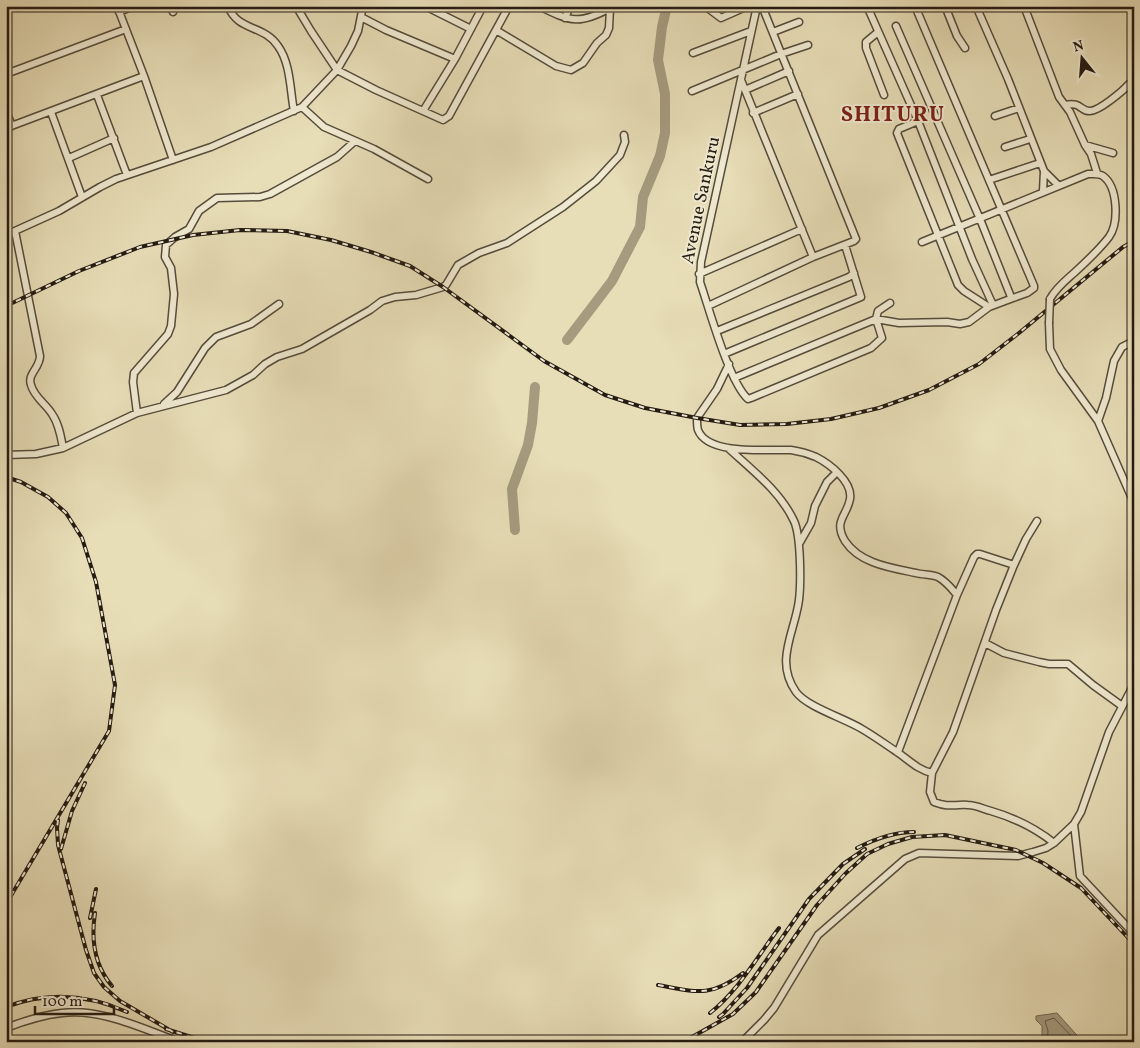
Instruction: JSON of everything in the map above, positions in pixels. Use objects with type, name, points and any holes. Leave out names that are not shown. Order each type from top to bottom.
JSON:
[{"type":"street","points":[[133,6],[118,9],[173,160]]},
{"type":"street","points":[[228,6],[233,18],[241,24],[262,31],[278,46],[288,71],[294,111]]},
{"type":"street","points":[[296,6],[338,70],[376,90],[442,120],[446,119],[509,6]]},
{"type":"street","points":[[6,235],[59,211],[100,187],[127,175],[211,147],[302,107],[338,70],[352,46],[358,31],[363,6]]},
{"type":"street","points":[[425,6],[471,29]]},
{"type":"street","points":[[423,110],[456,59],[483,6]]},
{"type":"street","points":[[539,6],[565,18],[583,20],[612,7]]},
{"type":"street","points":[[565,18],[570,6]]},
{"type":"street","points":[[705,6],[720,18],[748,6]]},
{"type":"street","name":"Avenue Sankuru","points":[[757,6],[703,252],[700,274],[700,282],[724,354],[734,378],[745,396],[752,398],[871,348],[882,338],[876,319]]},
{"type":"street","points":[[708,306],[813,257],[854,241],[856,237],[762,6]]},
{"type":"street","points":[[867,6],[918,121],[991,306]]},
{"type":"street","points":[[734,378],[876,319],[898,323],[947,322],[960,324],[969,322],[991,306],[1027,293],[1034,288],[915,6]]},
{"type":"street","points":[[945,6],[964,48]]},
{"type":"street","points":[[976,6],[1019,108],[1040,164],[1044,171],[1058,185]]},
{"type":"street","points":[[1024,6],[1059,97],[1070,112],[1091,154],[1097,174]]},
{"type":"street","points":[[496,30],[556,66],[571,70],[583,63],[610,28],[612,7]]},
{"type":"street","points":[[361,17],[386,30],[456,59]]},
{"type":"street","points":[[773,32],[799,22]]},
{"type":"street","points":[[896,26],[980,219],[1011,297],[1014,298]]},
{"type":"street","points":[[6,74],[126,29]]},
{"type":"street","points":[[693,53],[751,31]]},
{"type":"street","points":[[878,32],[866,42],[866,48],[884,95]]},
{"type":"street","points":[[692,91],[808,44]]},
{"type":"street","points":[[745,90],[789,72]]},
{"type":"street","points":[[6,111],[9,127],[144,76]]},
{"type":"street","points":[[741,79],[753,113],[813,257]]},
{"type":"street","points":[[1065,105],[1076,104],[1087,111],[1093,110],[1114,98],[1129,84]]},
{"type":"street","points":[[753,113],[798,94]]},
{"type":"street","points":[[97,95],[127,175]]},
{"type":"street","points":[[302,107],[324,127],[374,149],[428,179]]},
{"type":"street","points":[[994,116],[1019,108]]},
{"type":"street","points":[[51,112],[82,198]]},
{"type":"street","points":[[918,121],[899,129],[897,133],[937,236],[958,285],[964,292],[991,306]]},
{"type":"street","points":[[6,455],[36,454],[63,448],[137,413],[226,390],[253,375],[265,364],[277,357],[302,349],[382,301],[395,297],[416,295],[443,287],[458,265],[479,253],[507,243],[564,207],[596,181],[620,155],[625,142],[624,135]]},
{"type":"street","points":[[69,158],[114,138]]},
{"type":"street","points":[[1005,148],[1030,139]]},
{"type":"street","points":[[137,413],[133,382],[134,373],[168,334],[171,326],[174,294],[171,268],[165,257],[168,242],[190,230],[199,211],[216,198],[260,197],[270,194],[337,157],[355,142]]},
{"type":"street","points":[[1085,145],[1113,153]]},
{"type":"street","points":[[989,180],[1040,164]]},
{"type":"street","points":[[1043,191],[1044,171]]},
{"type":"street","points":[[922,242],[1088,174],[1103,175],[1108,181],[1115,201],[1116,222],[1113,232],[1090,258],[1054,291],[1050,299],[1050,349],[1061,370],[1098,421],[1134,503]]},
{"type":"street","points":[[700,274],[802,229]]},
{"type":"street","points":[[15,231],[40,356],[40,363],[30,377],[30,384],[35,394],[52,413],[58,426],[63,448]]},
{"type":"street","points":[[724,354],[861,298],[845,244]]},
{"type":"street","points":[[717,331],[849,277],[854,273]]},
{"type":"street","points":[[876,319],[878,311],[890,303]]},
{"type":"street","points":[[163,405],[177,392],[205,348],[216,337],[251,324],[279,304]]},
{"type":"street","points":[[1098,421],[1106,398],[1114,361],[1122,347],[1134,342]]},
{"type":"street","points":[[729,364],[717,389],[697,418],[698,430],[707,441],[728,448],[793,450],[817,458],[844,478],[849,487],[851,497],[842,515],[840,526],[846,542],[862,558],[888,567],[936,576],[948,583],[957,596]]},
{"type":"street","points":[[728,448],[771,488],[795,523],[799,544],[799,600],[785,657],[787,672],[795,690],[808,702],[861,728],[898,752],[916,767],[932,773]]},
{"type":"street","points":[[799,544],[811,523],[816,506],[827,482],[836,472]]},
{"type":"street","points":[[1037,521],[1014,565],[953,732],[932,773],[930,792],[934,802],[945,806],[978,806],[1008,816],[1031,826],[1054,843]]},
{"type":"street","points":[[898,752],[957,596],[977,554],[1014,565]]},
{"type":"street","points":[[985,643],[1004,652],[1039,662],[1068,664],[1093,686],[1122,706]]},
{"type":"street","points":[[742,1042],[774,1008],[818,935],[905,859],[919,853],[1018,856],[1046,848],[1054,843],[1074,824],[1081,812],[1109,732],[1134,684]]},
{"type":"street","points":[[1074,824],[1080,876],[1134,934]]},
{"type":"street","points":[[6,1028],[38,1017],[63,1012],[88,1013],[112,1018],[180,1042]]},
{"type":"water","points":[[1057,1013],[1083,1042],[1042,1042],[1042,1026],[1036,1020],[1036,1016]]},
{"type":"waterway","points":[[567,340],[612,281],[640,227],[643,197],[660,156],[665,133],[665,94],[658,60],[667,6]]},
{"type":"waterway","points":[[515,530],[512,489],[528,445],[535,387]]},
{"type":"railway","points":[[6,306],[79,271],[140,247],[193,235],[240,230],[287,231],[331,240],[410,266],[443,287],[544,361],[605,395],[645,408],[740,425],[787,424],[831,419],[879,408],[929,390],[979,364],[1123,247],[1134,241]]},
{"type":"railway","points":[[6,477],[21,482],[48,497],[66,513],[82,538],[96,582],[115,685],[109,731],[6,904]]},
{"type":"railway","points":[[61,849],[72,811],[85,783]]},
{"type":"railway","points":[[58,820],[58,845],[94,973],[104,987],[120,1001],[173,1032]]},
{"type":"railway","points":[[857,848],[899,833],[914,832]]},
{"type":"railway","points":[[683,1042],[733,1014],[756,992],[817,905],[845,874],[867,854],[888,844],[912,837],[945,835],[1016,850],[1043,863],[1081,888],[1134,944]]},
{"type":"railway","points":[[719,1017],[747,988],[809,899],[843,864],[865,849]]},
{"type":"railway","points":[[90,918],[96,889]]},
{"type":"railway","points":[[95,913],[93,932],[95,951],[101,969],[112,986]]},
{"type":"railway","points":[[710,1013],[739,984],[779,928]]},
{"type":"railway","points":[[658,985],[693,991],[712,990],[743,973]]},
{"type":"railway","points":[[6,1007],[37,999],[67,997],[97,1001],[127,1012]]},
{"type":"railway","points":[[166,1029],[207,1042]]},
{"type":"district","name":"SHITURU","points":[[893,113]]}]
